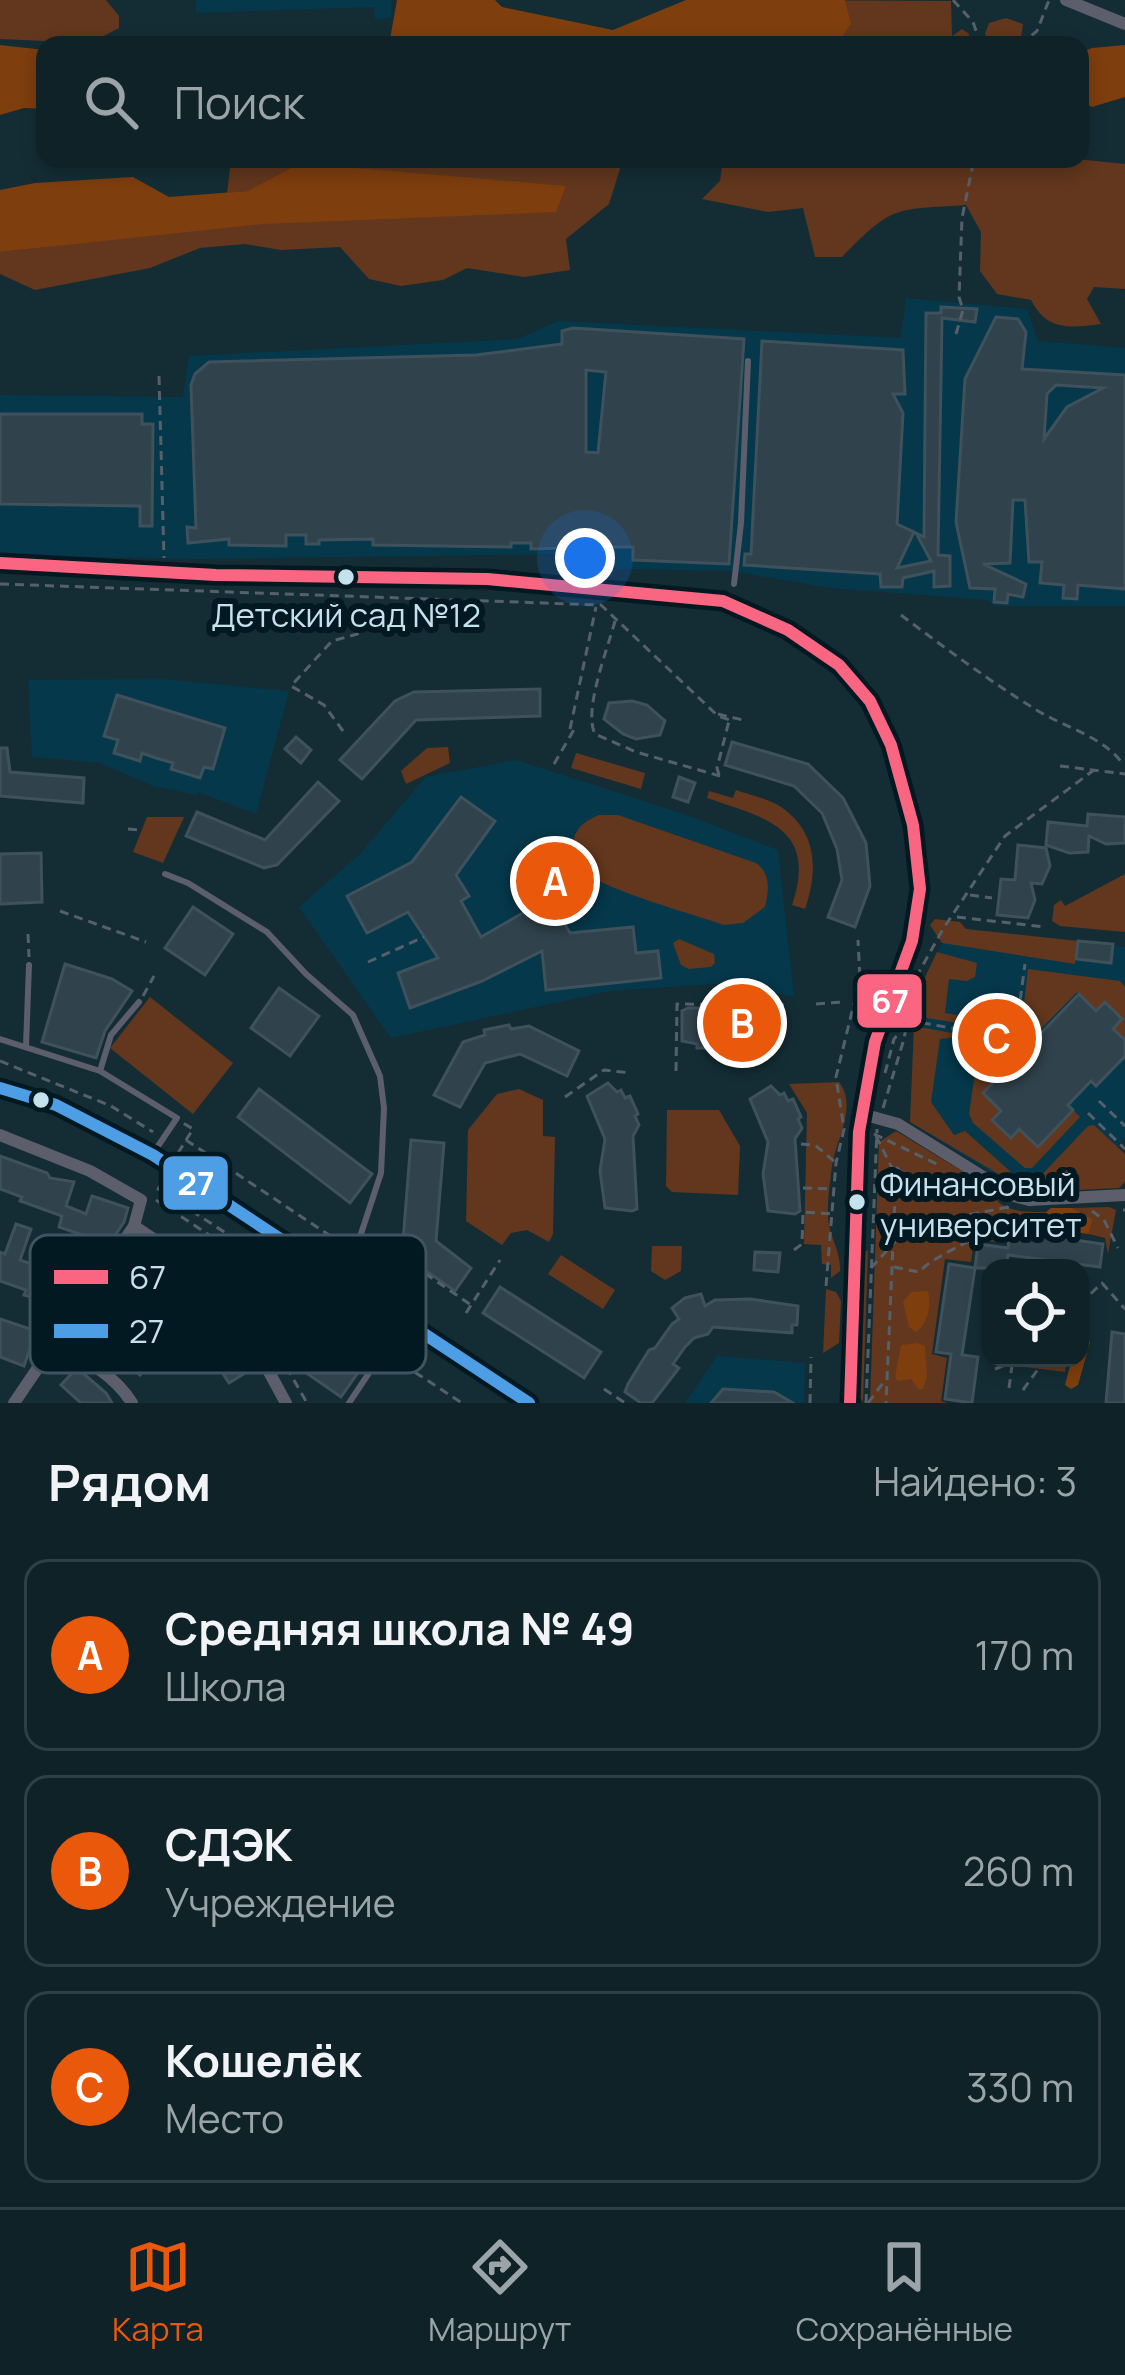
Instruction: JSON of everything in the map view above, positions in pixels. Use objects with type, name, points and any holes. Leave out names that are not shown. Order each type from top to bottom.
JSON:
[{"type":"street","points":[[1066,0],[1124,21]]},
{"type":"street","points":[[0,562],[164,572],[487,579],[676,596],[745,608],[839,665],[870,701],[891,745],[913,825],[920,889],[912,941],[875,1042],[871,1116],[854,1205],[850,1403]]},
{"type":"street","points":[[0,1088],[56,1105],[153,1155],[274,1235]]},
{"type":"street","points":[[871,1116],[898,1124],[1014,1196],[1124,1205]]},
{"type":"street","points":[[0,1135],[90,1171],[141,1200],[128,1235]]},
{"type":"street","points":[[134,1226],[147,1235]]},
{"type":"street","points":[[426,1337],[530,1403]]},
{"type":"street","points":[[14,1403],[34,1373]]},
{"type":"street","points":[[104,1373],[132,1403]]},
{"type":"street","points":[[270,1373],[286,1403]]},
{"type":"lane","points":[[734,584],[748,361]]},
{"type":"lane","points":[[165,874],[267,932],[353,1015],[380,1076],[384,1108],[381,1173],[361,1235]]},
{"type":"lane","points":[[26,1046],[29,965]]},
{"type":"lane","points":[[100,1071],[111,1035],[139,1002]]},
{"type":"lane","points":[[0,1039],[100,1071],[177,1118],[153,1155]]},
{"type":"lane","points":[[350,1403],[369,1373]]},
{"type":"path","points":[[953,0],[973,22],[977,36]]},
{"type":"path","points":[[1031,36],[1049,0]]},
{"type":"path","points":[[956,334],[963,310],[959,297],[962,218],[972,168]]},
{"type":"path","points":[[160,376],[164,572]]},
{"type":"path","points":[[0,584],[596,605],[717,713],[747,721]]},
{"type":"path","points":[[344,731],[323,705],[291,686],[332,640],[361,634],[390,613],[439,607],[444,599]]},
{"type":"path","points":[[554,764],[573,729],[596,605]]},
{"type":"path","points":[[901,615],[1023,701],[1113,750],[1123,764]]},
{"type":"path","points":[[616,619],[591,712],[590,728],[595,734],[636,752],[720,776],[717,768],[730,719]]},
{"type":"path","points":[[1060,766],[1125,774]]},
{"type":"path","points":[[871,1116],[890,1084],[914,981],[1005,836],[1094,770]]},
{"type":"path","points":[[128,829],[142,830]]},
{"type":"path","points":[[970,895],[992,898]]},
{"type":"path","points":[[60,911],[146,942]]},
{"type":"path","points":[[954,916],[1045,927]]},
{"type":"path","points":[[28,934],[29,965]]},
{"type":"path","points":[[368,962],[424,937]]},
{"type":"path","points":[[826,1286],[836,1163],[844,1129],[836,1077],[860,979],[857,940]]},
{"type":"path","points":[[905,1023],[988,1034],[992,1012],[1018,1016],[1025,964]]},
{"type":"path","points":[[149,988],[154,976]]},
{"type":"path","points":[[816,1004],[842,1002]]},
{"type":"path","points":[[676,1071],[677,1004],[788,1005]]},
{"type":"path","points":[[867,1403],[875,1135],[871,1116],[894,1039],[905,1023]]},
{"type":"path","points":[[0,1060],[111,1106],[164,1138]]},
{"type":"path","points":[[565,1097],[604,1070],[631,1073]]},
{"type":"path","points":[[883,1080],[890,1084]]},
{"type":"path","points":[[1100,1101],[1125,1126]]},
{"type":"path","points":[[1088,1113],[1125,1149]]},
{"type":"path","points":[[177,1118],[193,1129],[178,1153]]},
{"type":"path","points":[[875,1135],[896,1176],[886,1403]]},
{"type":"path","points":[[186,1140],[329,1235]]},
{"type":"path","points":[[801,1144],[815,1144],[836,1163]]},
{"type":"path","points":[[893,1165],[908,1178]]},
{"type":"path","points":[[161,1185],[158,1189],[229,1235]]},
{"type":"path","points":[[803,1188],[836,1189]]},
{"type":"path","points":[[141,1200],[159,1200],[212,1235]]},
{"type":"path","points":[[1079,1202],[1104,1220],[1118,1248]]},
{"type":"path","points":[[894,1222],[933,1222],[1017,1205]]},
{"type":"path","points":[[892,1267],[919,1272],[932,1258],[999,1221],[1008,1206]]},
{"type":"path","points":[[183,1215],[188,1208]]},
{"type":"path","points":[[794,1250],[802,1244],[803,1212],[834,1214]]},
{"type":"path","points":[[870,1270],[913,1222]]},
{"type":"path","points":[[466,1313],[500,1260]]},
{"type":"path","points":[[426,1274],[471,1305]]},
{"type":"path","points":[[1089,1295],[1102,1283],[1125,1309]]},
{"type":"path","points":[[810,1403],[812,1357]]},
{"type":"path","points":[[995,1369],[999,1367]]},
{"type":"path","points":[[1009,1388],[1012,1367]]},
{"type":"path","points":[[1023,1390],[1040,1367]]},
{"type":"path","points":[[290,1373],[307,1403]]},
{"type":"path","points":[[416,1373],[462,1403]]},
{"type":"path","points":[[867,1403],[887,1378]]},
{"type":"path","points":[[604,1389],[625,1403]]},
{"type":"shaded area","points":[[0,0],[106,0],[119,16],[119,28],[104,36],[0,39]]},
{"type":"shaded area","points":[[196,0],[391,0],[391,18],[375,19],[374,7],[196,13]]},
{"type":"shaded area","points":[[397,0],[495,0],[502,7],[613,30],[686,0],[845,0],[851,24],[842,36],[391,36]]},
{"type":"shaded area","points":[[773,0],[951,1],[952,36],[771,36]]},
{"type":"shaded area","points":[[1006,18],[1023,24],[1021,36],[986,36],[989,23]]},
{"type":"shaded area","points":[[0,45],[36,49],[36,109],[0,115]]},
{"type":"shaded area","points":[[1125,45],[1125,97],[1089,106],[1092,48]]},
{"type":"shaded area","points":[[1089,160],[1125,164],[1125,289],[1094,287],[1087,299],[1101,324],[1060,325],[1044,317],[1031,300],[997,294],[980,271],[981,232],[966,205],[896,213],[873,227],[842,257],[815,257],[803,208],[768,212],[702,199],[720,181],[722,168],[1089,168]]},
{"type":"shaded area","points":[[230,168],[291,168],[249,191],[227,193]]},
{"type":"shaded area","points":[[291,168],[358,168],[566,186],[556,212],[264,224],[0,252],[0,190],[133,177],[169,197],[248,191]]},
{"type":"shaded area","points":[[355,168],[620,168],[609,204],[566,239],[570,270],[524,277],[467,268],[443,280],[401,286],[369,279],[340,247],[281,250],[245,244],[200,248],[150,268],[35,290],[0,274],[0,252],[565,187]]},
{"type":"shaded area","points":[[906,298],[1027,309],[1038,341],[1125,348],[1125,606],[995,606],[988,600],[831,588],[731,571],[618,569],[555,554],[199,559],[0,555],[0,395],[183,397],[189,356],[518,339],[558,321],[901,338]]},
{"type":"shaded area","name":"Детский сад №12","points":[[161,679],[289,691],[256,814],[198,792],[153,786],[100,763],[32,757],[28,680]]},
{"type":"shaded area","points":[[448,747],[450,763],[406,784],[401,771],[427,748]]},
{"type":"shaded area","points":[[576,753],[645,773],[641,789],[571,768]]},
{"type":"shaded area","points":[[516,760],[778,850],[794,997],[728,983],[610,991],[391,1038],[299,907],[359,855],[426,777]]},
{"type":"shaded area","points":[[736,790],[776,804],[802,828],[813,867],[805,909],[792,905],[798,859],[781,830],[749,812],[707,798],[709,791],[733,798]]},
{"type":"shaded area","points":[[599,815],[618,815],[756,863],[768,883],[765,907],[743,923],[724,925],[590,876],[576,862],[572,845],[579,828]]},
{"type":"shaded area","points":[[147,817],[184,817],[163,863],[133,852]]},
{"type":"shaded area","points":[[1125,874],[1125,932],[1060,926],[1052,921],[1054,905],[1061,900],[1065,906]]},
{"type":"shaded area","points":[[935,919],[960,922],[966,929],[1078,941],[1075,964],[942,943],[930,925]]},
{"type":"shaded area","points":[[950,927],[1125,947],[1125,1137],[1079,1187],[1020,1190],[910,1122],[915,998]]},
{"type":"shaded area","points":[[679,939],[714,954],[715,963],[689,969],[681,965],[673,943]]},
{"type":"shaded area","points":[[937,952],[977,963],[975,977],[949,979],[945,1013],[964,1016],[970,1025],[914,1016],[915,998]]},
{"type":"shaded area","points":[[1028,969],[1120,981],[1125,987],[1125,1040],[1113,1029],[1122,1019],[1105,1003],[1096,1011],[1077,992],[1039,1031],[1022,1021]]},
{"type":"shaded area","points":[[150,997],[233,1063],[193,1114],[110,1048]]},
{"type":"shaded area","points":[[914,1026],[968,1036],[940,1039],[931,1102],[954,1135],[965,1131],[1020,1180],[1024,1189],[910,1122]]},
{"type":"shaded area","points":[[980,1038],[991,1039],[990,1048],[1019,1056],[1001,1111],[993,1120],[1010,1137],[1019,1129],[1038,1146],[1073,1110],[1080,1117],[1032,1168],[1025,1168],[973,1123],[969,1114]]},
{"type":"shaded area","points":[[839,1082],[846,1112],[832,1166],[828,1211],[840,1271],[831,1278],[831,1265],[822,1264],[821,1245],[804,1244],[807,1113],[789,1084]]},
{"type":"shaded area","points":[[519,1089],[543,1100],[543,1136],[555,1137],[553,1234],[549,1242],[527,1230],[511,1233],[502,1245],[466,1221],[468,1130],[497,1094]]},
{"type":"shaded area","points":[[667,1110],[719,1110],[740,1146],[738,1195],[672,1192],[666,1186]]},
{"type":"shaded area","points":[[1094,1125],[1125,1154],[1125,1182],[1119,1188],[1037,1192],[1034,1183]]},
{"type":"shaded area","points":[[896,1131],[990,1188],[1005,1207],[1046,1212],[1054,1230],[1008,1224],[1005,1243],[974,1239],[971,1262],[945,1259],[932,1354],[947,1358],[941,1401],[947,1403],[870,1403],[879,1142]]},
{"type":"shaded area","points":[[1072,1208],[1116,1210],[1108,1254],[1105,1238],[1089,1234],[1091,1219]]},
{"type":"shaded area","points":[[1072,1208],[1092,1219],[1089,1234],[1054,1230],[1046,1212]]},
{"type":"shaded area","points":[[652,1246],[682,1246],[681,1271],[665,1280],[651,1271]]},
{"type":"shaded area","points":[[868,1250],[863,1402],[857,1393],[861,1254]]},
{"type":"shaded area","points":[[561,1255],[615,1290],[603,1309],[548,1274]]},
{"type":"shaded area","points":[[826,1289],[836,1292],[841,1301],[839,1343],[823,1353]]},
{"type":"shaded area","points":[[928,1291],[928,1314],[916,1332],[909,1327],[903,1302],[911,1292]]},
{"type":"shaded area","points":[[901,1345],[925,1346],[923,1389],[911,1379],[895,1377]]},
{"type":"shaded area","points":[[717,1356],[805,1363],[804,1403],[685,1403]]},
{"type":"shaded area","points":[[1023,1367],[1066,1367],[1065,1372]]},
{"type":"shaded area","points":[[1070,1367],[1083,1367],[1078,1385],[1071,1389],[1065,1385]]},
{"type":"building","points":[[941,307],[977,309],[975,322],[942,318],[938,555],[950,556],[950,586],[934,587],[934,571],[903,578],[902,587],[881,587],[880,574],[744,565],[745,554],[751,554],[762,341],[903,350],[905,394],[893,394],[903,413],[897,524],[914,532],[897,568],[931,561],[916,533],[924,537],[926,313],[941,313]]},
{"type":"building","points":[[996,317],[1018,319],[1026,332],[1022,369],[1125,375],[1125,589],[1078,585],[1077,599],[1063,598],[1064,585],[1040,583],[1042,562],[1029,562],[1025,500],[1013,500],[1010,563],[983,564],[1026,584],[1023,597],[1008,594],[1007,603],[994,602],[995,589],[970,588],[956,522],[965,379]],"holes":[[[1056,385],[1103,388],[1067,407],[1044,439],[1047,394]]]},
{"type":"building","points":[[562,331],[744,339],[729,564],[633,560],[633,547],[610,547],[609,570],[601,570],[601,547],[531,549],[531,543],[511,543],[511,547],[373,545],[373,539],[306,544],[306,535],[286,535],[286,546],[229,545],[229,539],[188,543],[187,527],[196,528],[191,385],[195,374],[209,362],[476,355],[562,344]],"holes":[[[586,370],[606,372],[598,453],[586,452]]]},
{"type":"building","points":[[0,414],[142,414],[142,424],[153,424],[152,526],[140,526],[140,506],[0,504]]},
{"type":"building","points":[[540,689],[540,716],[416,720],[362,779],[340,760],[395,701],[414,692]]},
{"type":"building","points":[[117,695],[225,728],[213,769],[204,767],[200,778],[142,753],[140,761],[114,753],[118,740],[104,736]]},
{"type":"building","points":[[609,703],[647,705],[665,721],[660,735],[636,739],[604,719]]},
{"type":"building","points":[[296,737],[311,750],[301,763],[285,749]]},
{"type":"building","points":[[732,742],[808,764],[843,798],[866,843],[870,886],[855,927],[828,917],[842,880],[837,849],[822,813],[794,786],[725,765]]},
{"type":"building","points":[[0,748],[7,748],[10,772],[84,778],[83,803],[0,796]]},
{"type":"building","points":[[679,777],[695,783],[688,802],[673,797]]},
{"type":"building","points":[[318,782],[339,801],[277,865],[264,868],[186,836],[197,812],[265,840]]},
{"type":"building","points":[[461,797],[495,821],[456,875],[469,896],[461,901],[481,937],[549,898],[570,933],[633,927],[636,953],[658,951],[661,978],[546,990],[542,951],[482,981],[410,1008],[398,973],[438,958],[408,912],[367,933],[347,896],[412,862]]},
{"type":"building","points":[[1088,814],[1125,817],[1125,843],[1106,844],[1089,836],[1088,852],[1069,853],[1046,845],[1048,822],[1087,826]]},
{"type":"building","points":[[1018,845],[1046,848],[1050,866],[1042,884],[1031,883],[1035,900],[1028,918],[997,915],[1001,879],[1015,880]]},
{"type":"building","points":[[41,853],[42,902],[0,904],[0,854]]},
{"type":"building","points":[[193,907],[233,934],[205,975],[165,948]]},
{"type":"building","points":[[1078,941],[1113,944],[1111,963],[1076,959]]},
{"type":"building","points":[[65,964],[112,979],[132,991],[105,1031],[96,1058],[42,1042]]},
{"type":"building","points":[[279,988],[319,1016],[290,1056],[251,1028]]},
{"type":"building","points":[[1079,994],[1096,1011],[1105,1002],[1122,1019],[1113,1029],[1125,1040],[1125,1056],[1096,1086],[1091,1081],[1068,1105],[1073,1110],[1038,1147],[1019,1129],[1011,1138],[992,1120],[1001,1111],[983,1093]]},
{"type":"building","points":[[761,1008],[767,1012],[767,1041],[739,1048],[739,1040],[711,1040],[711,1048],[697,1048],[697,1044],[682,1041],[682,1011]]},
{"type":"building","points":[[1005,1022],[1027,1025],[1024,1050],[1001,1045]]},
{"type":"building","points":[[509,1025],[511,1029],[529,1026],[579,1051],[567,1076],[520,1054],[485,1063],[460,1107],[434,1095],[463,1042],[485,1035],[484,1030]]},
{"type":"building","points":[[608,1083],[625,1098],[630,1096],[638,1114],[633,1136],[637,1209],[632,1211],[605,1208],[600,1171],[605,1139],[587,1096]]},
{"type":"building","points":[[771,1086],[788,1101],[793,1099],[801,1117],[802,1128],[795,1139],[800,1211],[795,1214],[768,1211],[763,1174],[768,1142],[750,1099]]},
{"type":"building","points":[[259,1089],[372,1174],[350,1203],[238,1117]]},
{"type":"building","points":[[411,1140],[444,1143],[436,1241],[471,1268],[455,1291],[426,1271],[426,1235],[404,1235]]},
{"type":"building","points":[[0,1156],[50,1178],[74,1182],[66,1206],[86,1214],[92,1196],[128,1208],[115,1235],[83,1235],[59,1227],[62,1216],[0,1189]]},
{"type":"building","points":[[16,1224],[31,1229],[20,1260],[30,1264],[30,1297],[24,1295],[26,1290],[0,1281],[0,1252],[5,1254]]},
{"type":"building","points":[[1010,1231],[1103,1244],[1100,1267],[1089,1266],[1089,1259],[1008,1255],[1007,1259],[981,1259],[981,1268],[975,1268],[978,1244],[1008,1248]]},
{"type":"building","points":[[755,1252],[780,1253],[778,1272],[754,1270]]},
{"type":"building","points":[[949,1264],[975,1268],[962,1355],[978,1357],[972,1403],[945,1399],[951,1354],[936,1352]]},
{"type":"building","points":[[500,1287],[601,1352],[584,1378],[483,1313]]},
{"type":"building","points":[[701,1294],[705,1306],[715,1300],[750,1299],[798,1306],[797,1325],[792,1325],[792,1333],[713,1327],[685,1347],[673,1364],[679,1368],[652,1403],[641,1403],[625,1392],[628,1384],[649,1350],[679,1319],[672,1308]]},
{"type":"building","points":[[0,1319],[30,1329],[24,1366],[0,1357]]},
{"type":"building","points":[[1112,1332],[1125,1334],[1125,1403],[1106,1403]]},
{"type":"building","points":[[72,1373],[83,1373],[112,1403],[81,1403],[61,1385]]},
{"type":"building","points":[[223,1373],[245,1373],[229,1383]]},
{"type":"building","points":[[306,1373],[358,1373],[341,1397]]},
{"type":"building","points":[[723,1389],[774,1392],[793,1403],[711,1403]]},
{"type":"transit line","name":"67","points":[[0,563],[216,575],[487,579],[723,601],[788,630],[839,665],[870,701],[891,745],[913,825],[920,889],[912,941],[875,1042],[859,1132],[850,1403]]},
{"type":"transit line","name":"27","points":[[0,1088],[56,1105],[153,1155],[274,1235]]},
{"type":"transit line","name":"27","points":[[426,1335],[529,1403]]},
{"type":"place","name":"Детский сад №12","points":[[346,577]]},
{"type":"place","name":"Средняя школа № 49","points":[[555,881]]},
{"type":"place","name":"СДЭК","points":[[742,1023]]},
{"type":"place","name":"Кошелёк","points":[[997,1038]]},
{"type":"place","name":"Финансовый университет","points":[[857,1202]]}]
